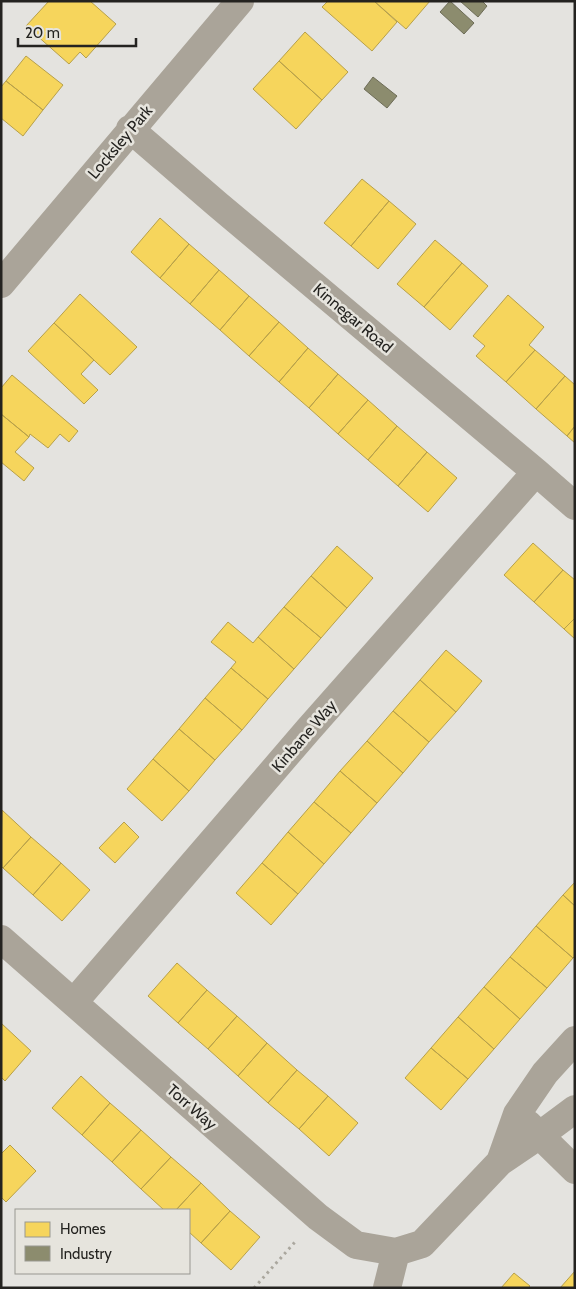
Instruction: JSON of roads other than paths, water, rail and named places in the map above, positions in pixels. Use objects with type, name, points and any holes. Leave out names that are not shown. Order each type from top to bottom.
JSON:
[{"type":"street","name":"Locksley Park","points":[[1,284],[240,1]]},
{"type":"street","name":"Kinnegar Road","points":[[130,129],[575,506]]},
{"type":"street","name":"Kinbane Way","points":[[74,1002],[308,730],[536,472]]},
{"type":"street","name":"Torr Way","points":[[1,939],[318,1217],[356,1245],[396,1252],[422,1244],[500,1162],[575,1109]]},
{"type":"street","name":"Torr Way","points":[[500,1162],[517,1114],[545,1073],[575,1040]]},
{"type":"street","points":[[517,1114],[575,1170]]},
{"type":"street","points":[[387,1288],[396,1252]]}]
